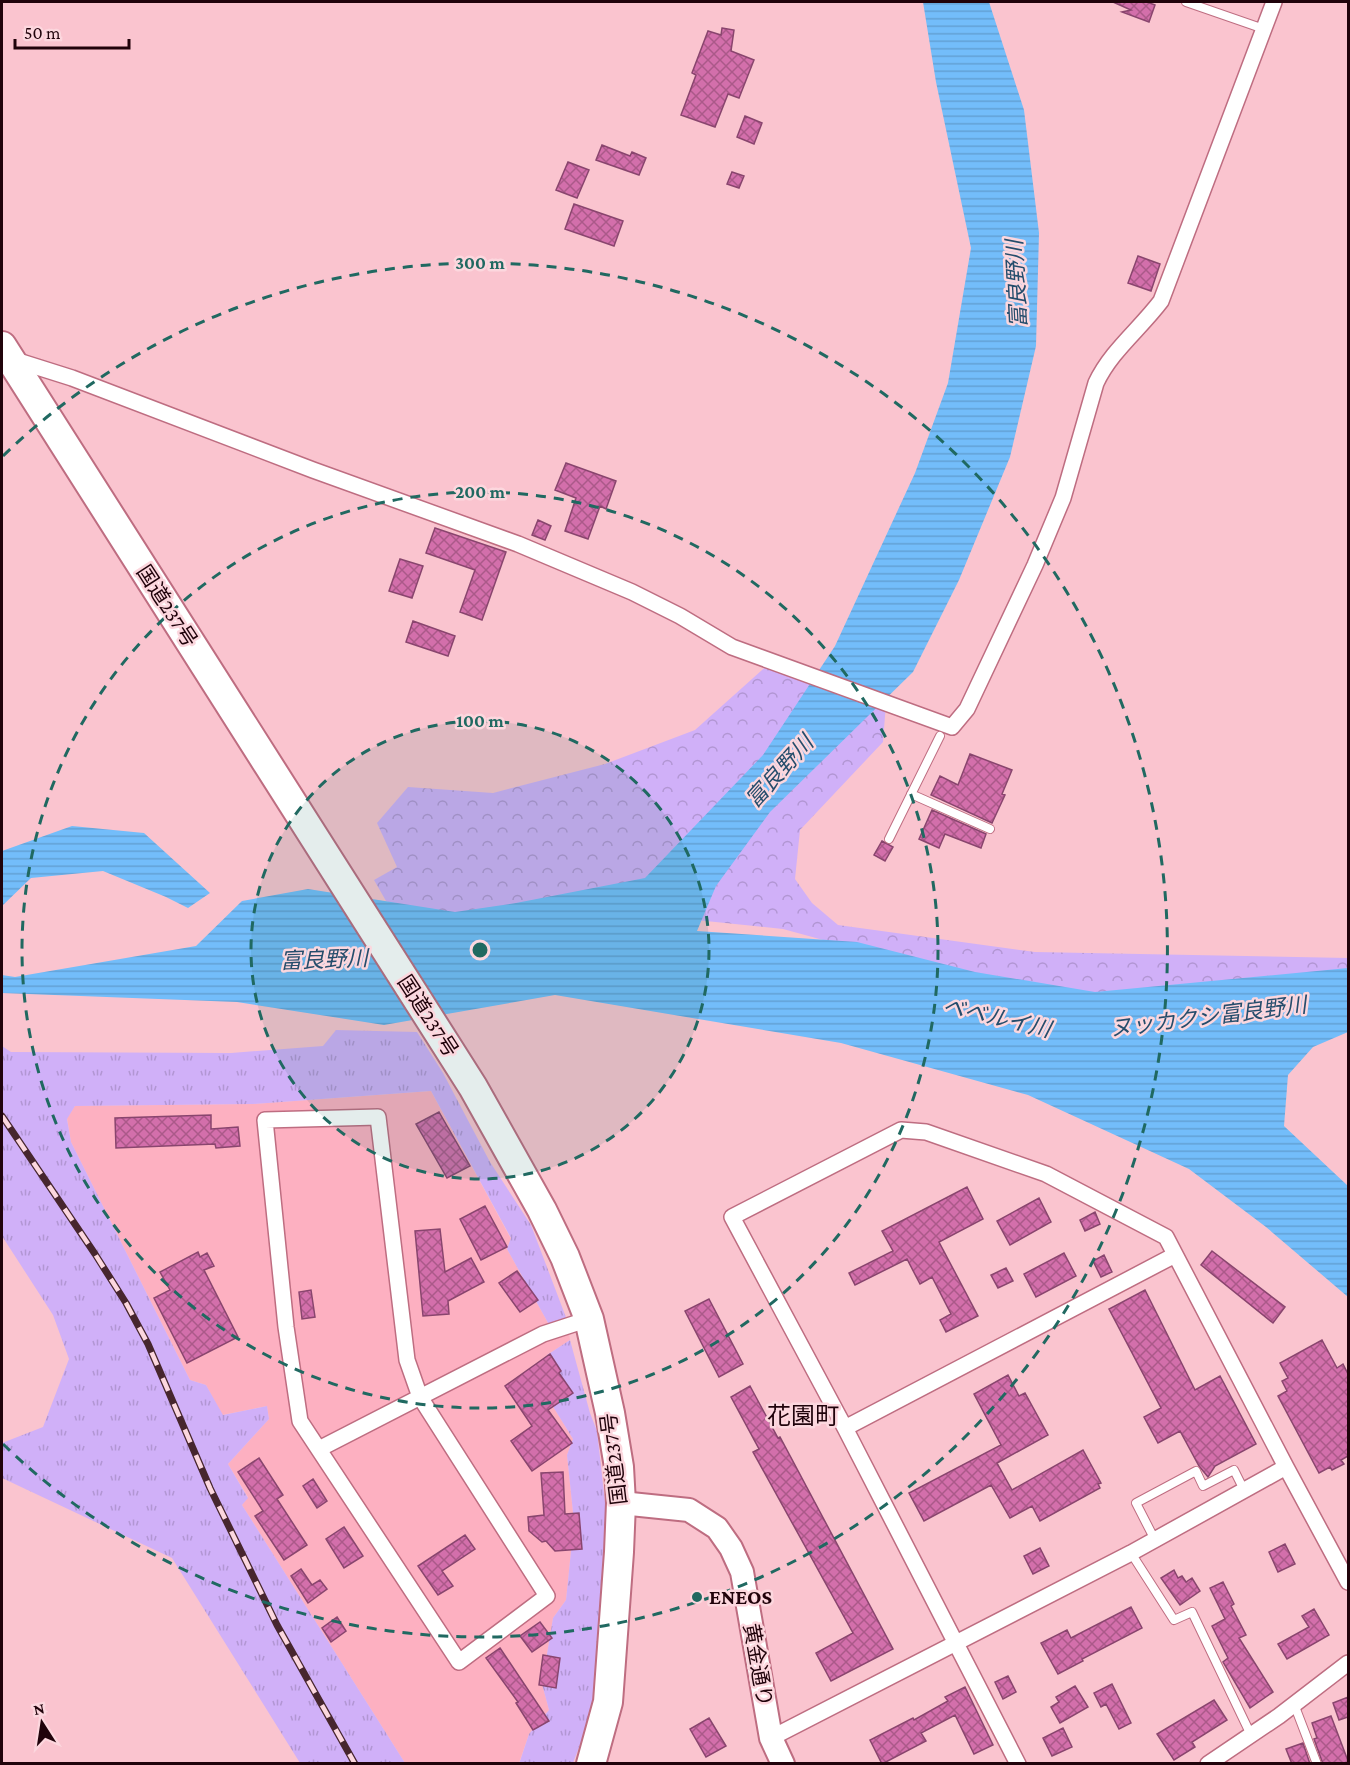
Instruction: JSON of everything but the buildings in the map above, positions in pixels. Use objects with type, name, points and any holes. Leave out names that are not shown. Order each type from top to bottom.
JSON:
[{"type":"highway","name":"国道237号","points":[[4,353],[473,1087],[542,1210],[565,1257],[589,1319],[612,1424],[619,1467],[621,1503],[608,1702],[591,1764]]},
{"type":"street","points":[[4,353],[313,470],[518,544],[632,592],[742,651],[939,730],[952,728],[967,708],[1035,565],[1063,498],[1096,383],[1104,366],[1161,301],[1274,2]]},
{"type":"street","points":[[378,1117],[408,1360],[420,1397],[547,1596],[459,1662],[319,1449],[300,1421],[286,1327],[265,1120],[378,1117]]},
{"type":"street","points":[[1018,1764],[845,1428],[732,1217],[901,1130],[926,1132],[1046,1174],[1166,1237],[1348,1582]]},
{"type":"street","points":[[845,1428],[1175,1255]]},
{"type":"street","points":[[319,1449],[543,1334],[589,1319]]},
{"type":"street","points":[[771,1738],[1131,1553],[1286,1467]]},
{"type":"street","name":"黄金通り","points":[[621,1503],[689,1510],[717,1528],[731,1548],[742,1572],[771,1738],[783,1764]]},
{"type":"street","points":[[1208,1764],[1348,1663]]},
{"type":"lane","points":[[1186,2],[1264,29]]},
{"type":"lane","points":[[889,838],[939,730]]},
{"type":"lane","points":[[911,794],[990,829]]},
{"type":"lane","points":[[1155,1540],[1136,1503],[1196,1471],[1203,1486],[1234,1470],[1244,1490]]},
{"type":"lane","points":[[1131,1553],[1174,1620],[1192,1612],[1251,1735]]},
{"type":"lane","points":[[1294,1704],[1317,1764]]},
{"type":"shaded area","points":[[431,1091],[511,1239],[507,1249],[552,1330],[567,1320],[570,1340],[547,1355],[565,1393],[552,1405],[573,1439],[567,1455],[574,1522],[566,1600],[553,1618],[542,1684],[549,1710],[529,1734],[519,1763],[405,1763],[242,1505],[248,1497],[228,1464],[269,1419],[267,1406],[222,1415],[206,1385],[190,1380],[71,1142],[67,1118],[75,1106],[253,1104]]},
{"type":"green space","points":[[772,661],[887,690],[883,742],[800,830],[795,879],[812,903],[838,925],[1035,952],[1348,958],[1348,978],[1141,1011],[991,986],[783,929],[696,920],[415,913],[386,901],[374,880],[397,867],[377,823],[408,787],[493,793],[605,764],[695,730]]},
{"type":"green space","points":[[336,1030],[417,1032],[443,1073],[490,1162],[531,1225],[567,1320],[552,1330],[507,1249],[511,1238],[431,1091],[253,1104],[75,1106],[67,1119],[71,1142],[190,1380],[206,1385],[223,1415],[267,1406],[269,1419],[228,1464],[248,1498],[242,1505],[405,1763],[300,1763],[172,1558],[2,1478],[2,1443],[43,1427],[69,1359],[53,1315],[2,1236],[2,1046],[11,1052],[231,1053],[323,1046]]},
{"type":"green space","points":[[570,1340],[597,1431],[606,1511],[597,1701],[573,1763],[519,1764],[529,1734],[549,1710],[542,1684],[553,1618],[566,1600],[574,1522],[567,1455],[573,1439],[552,1405],[565,1393],[547,1355]]},
{"type":"water","points":[[923,2],[989,2],[1024,110],[1039,233],[1036,346],[1010,457],[959,580],[913,672],[770,812],[716,886],[697,931],[857,942],[975,972],[1095,992],[1348,968],[1348,1032],[1313,1047],[1288,1075],[1284,1126],[1348,1186],[1348,1297],[1266,1227],[1189,1169],[1028,1095],[841,1043],[555,995],[384,1025],[237,1002],[2,993],[2,975],[15,977],[196,946],[242,901],[308,889],[455,912],[516,903],[645,878],[763,755],[835,646],[915,473],[948,383],[971,248],[936,82]]},
{"type":"water","points":[[72,826],[144,833],[210,893],[188,908],[103,871],[31,878],[2,906],[2,851]]},
{"type":"railway","points":[[2,1116],[126,1303],[148,1344],[210,1488],[277,1625],[355,1764]]},
{"type":"place","name":"ENEOS","points":[[697,1597]]},
{"type":"district","name":"花園町","points":[[803,1416]]},
{"type":"water label","name":"富良野川","points":[[1016,284]]},
{"type":"water label","name":"富良野川","points":[[779,771]]},
{"type":"water label","name":"富良野川","points":[[324,959]]},
{"type":"water label","name":"ヌッカクシ富良野川","points":[[1208,1016]]},
{"type":"water label","name":"ベベルイ川","points":[[997,1017]]}]
